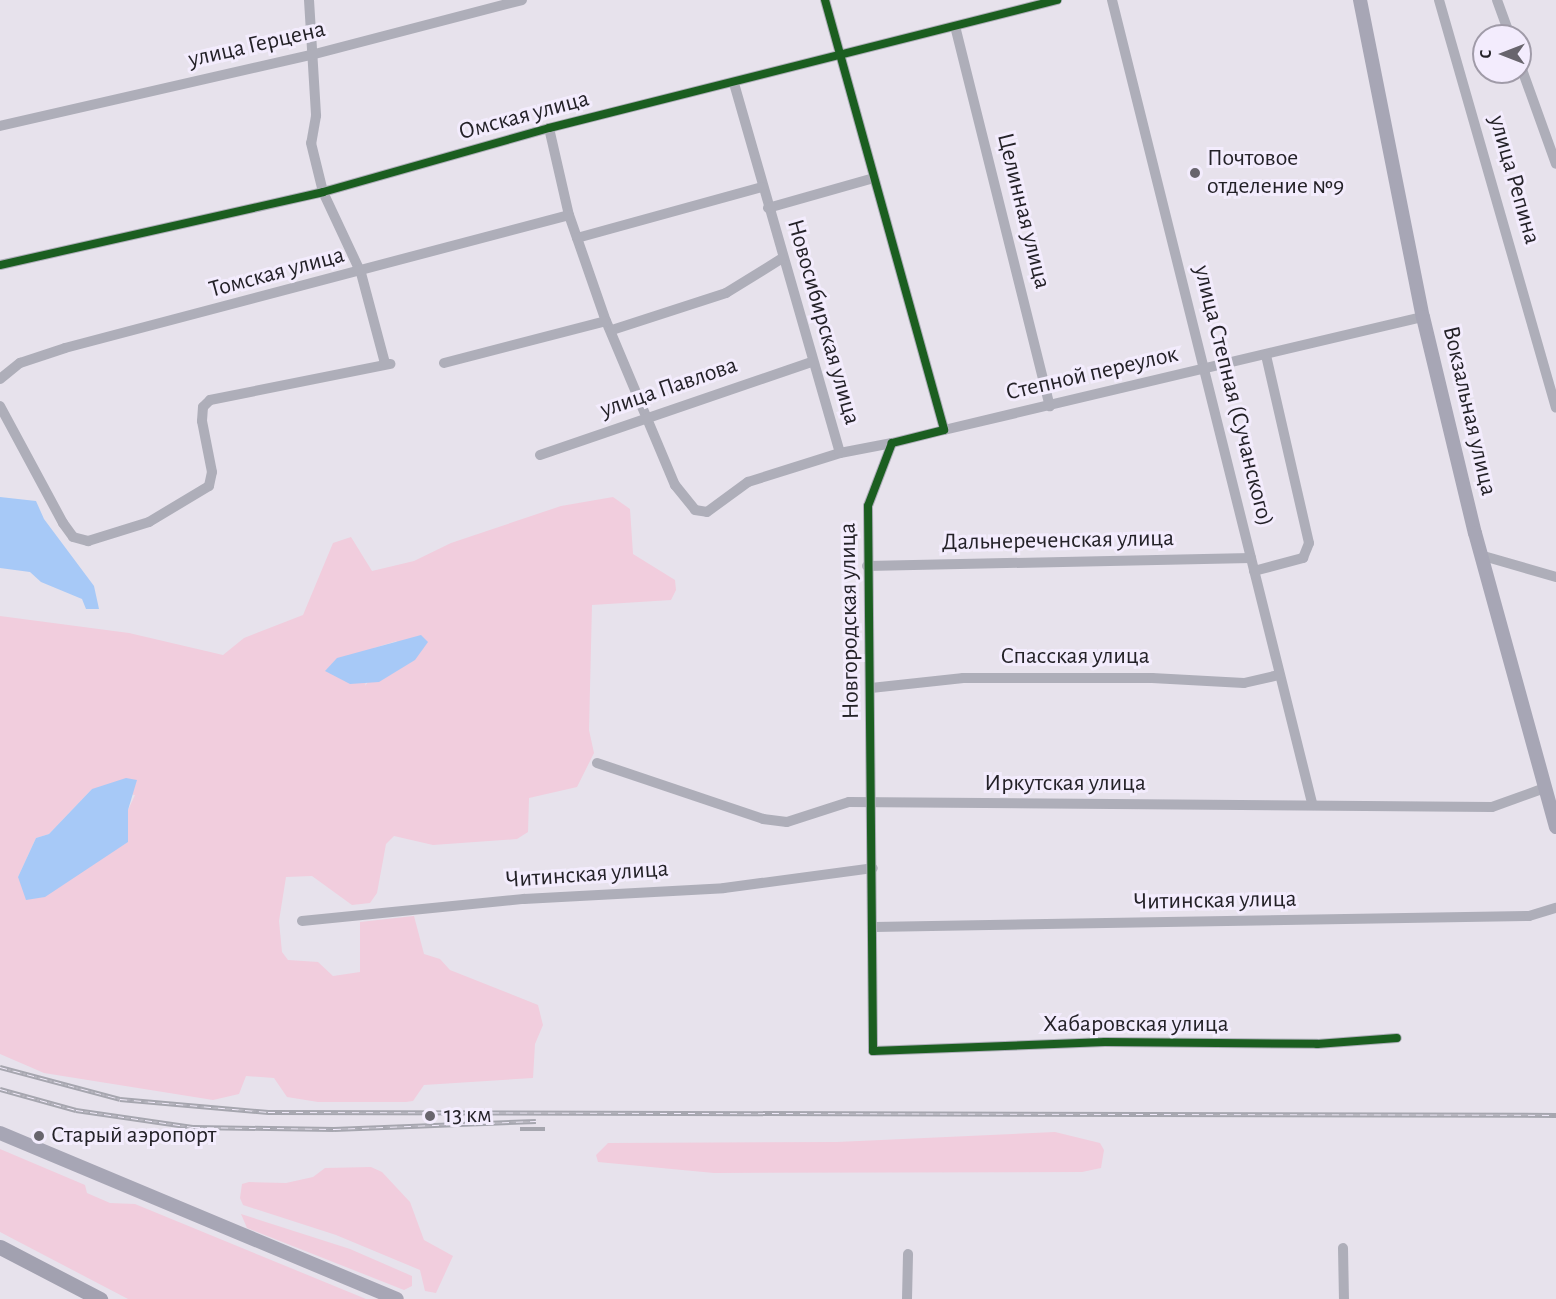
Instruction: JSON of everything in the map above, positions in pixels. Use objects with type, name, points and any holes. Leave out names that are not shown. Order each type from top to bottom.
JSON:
[{"type":"highway","points":[[0,1247],[100,1299]]},
{"type":"main road","name":"Вокзальная улица","points":[[1360,0],[1424,317],[1480,555],[1542,789],[1556,827]]},
{"type":"main road","points":[[0,1133],[397,1299]]},
{"type":"street","points":[[0,406],[73,537],[88,540],[149,522],[209,486],[212,472],[202,421],[203,407],[210,400],[388,364],[361,273],[323,192],[311,143],[316,116],[310,55],[309,0]]},
{"type":"street","name":"улица Герцена","points":[[0,126],[310,55],[522,0]]},
{"type":"street","points":[[825,0],[838,54],[944,429],[892,443],[840,453]]},
{"type":"street","name":"Омская улица","points":[[0,265],[323,192],[549,128],[734,84],[838,54],[1057,0]]},
{"type":"street","name":"улица Степная (Сучанского)","points":[[1112,0],[1207,368],[1254,571],[1312,803]]},
{"type":"street","name":"улица Репина","points":[[1439,0],[1556,408]]},
{"type":"street","points":[[1497,0],[1506,24]]},
{"type":"street","name":"Целинная улица","points":[[955,26],[1050,406]]},
{"type":"street","name":"Новосибирская улица","points":[[647,418],[675,485],[696,510],[716,509],[748,482],[778,469],[840,453],[781,259],[734,84]]},
{"type":"street","points":[[1527,84],[1556,164]]},
{"type":"street","points":[[549,128],[569,215],[609,325],[647,418]]},
{"type":"street","points":[[768,208],[874,178]]},
{"type":"street","points":[[577,238],[762,186]]},
{"type":"street","name":"Томская улица","points":[[0,379],[20,363],[65,348],[361,273],[569,215]]},
{"type":"street","points":[[444,363],[609,325],[726,293],[781,259]]},
{"type":"street","name":"Степной переулок","points":[[944,429],[1266,356],[1424,317]]},
{"type":"street","points":[[1254,571],[1303,558],[1309,543],[1266,356]]},
{"type":"street","name":"улица Павлова","points":[[540,455],[812,362]]},
{"type":"street","name":"Новгородская улица","points":[[873,1051],[874,927],[867,566],[868,506],[892,443]]},
{"type":"street","points":[[1480,555],[1556,577]]},
{"type":"street","name":"Дальнереченская улица","points":[[867,566],[1251,558]]},
{"type":"street","name":"Спасская улица","points":[[871,688],[963,678],[1152,678],[1244,683],[1280,675]]},
{"type":"street","name":"Иркутская улица","points":[[597,763],[771,820],[787,822],[833,805],[872,802],[1312,803],[1492,807],[1542,789]]},
{"type":"street","name":"Читинская улица","points":[[302,921],[524,899],[724,888],[873,868]]},
{"type":"street","name":"Читинская улица","points":[[874,927],[1529,916],[1556,908]]},
{"type":"street","name":"Хабаровская улица","points":[[873,1051],[1105,1042],[1306,1044],[1397,1038]]},
{"type":"street","points":[[1343,1248],[1344,1299]]},
{"type":"street","points":[[907,1299],[908,1254]]},
{"type":"shaded area","points":[[613,497],[630,509],[633,554],[675,580],[676,590],[671,600],[592,605],[589,730],[594,753],[577,787],[529,798],[528,832],[517,839],[433,845],[394,836],[386,844],[377,893],[370,903],[352,905],[312,876],[286,877],[279,921],[282,952],[288,960],[318,962],[333,976],[360,972],[360,922],[414,916],[424,954],[440,959],[450,970],[538,1005],[543,1025],[535,1044],[533,1078],[424,1085],[413,1101],[406,1102],[318,1102],[287,1097],[274,1078],[246,1076],[239,1094],[213,1100],[44,1073],[0,1054],[0,616],[129,633],[223,655],[244,638],[303,615],[333,543],[351,537],[372,571],[414,561],[451,543],[561,506]],"holes":[[[397,641],[365,686],[374,648]],[[92,789],[135,795],[128,810],[128,842],[70,877],[18,877],[36,838],[49,834]]]},
{"type":"shaded area","points":[[1055,1132],[1100,1143],[1104,1150],[1101,1168],[1082,1172],[714,1173],[598,1162],[596,1155],[608,1143],[837,1142]]},
{"type":"shaded area","points":[[0,1149],[85,1185],[87,1193],[110,1203],[135,1204],[366,1299],[128,1299],[0,1232]]},
{"type":"shaded area","points":[[371,1167],[382,1172],[410,1202],[424,1240],[453,1256],[436,1293],[425,1291],[420,1270],[336,1235],[243,1205],[240,1198],[242,1184],[249,1182],[286,1183],[313,1177],[325,1168]]},
{"type":"shaded area","points":[[241,1214],[350,1249],[412,1276],[412,1286],[404,1290],[247,1228]]},
{"type":"water","points":[[0,497],[36,501],[44,519],[94,586],[99,609],[86,609],[82,599],[41,582],[30,572],[0,568]]},
{"type":"water","points":[[421,635],[428,642],[415,660],[379,682],[350,684],[325,671],[337,658]]},
{"type":"water","points":[[126,778],[137,780],[128,810],[128,842],[45,897],[26,900],[18,877],[36,838],[49,834],[92,789]]},
{"type":"railway","points":[[0,1067],[120,1099],[268,1112],[1556,1115]]},
{"type":"railway","points":[[0,1089],[76,1110],[193,1127],[334,1129],[536,1121]]},
{"type":"railway","points":[[520,1129],[545,1129]]},
{"type":"cycle path","points":[[825,0],[944,430],[892,443],[868,506],[873,1051],[1105,1042],[1317,1044],[1397,1038]]},
{"type":"cycle path","points":[[0,265],[323,192],[549,128],[1057,0]]},
{"type":"place","name":"Почтовое отделение №9","points":[[1195,173]]},
{"type":"place","name":"13 км","points":[[430,1116]]},
{"type":"place","name":"Старый аэропорт","points":[[39,1136]]}]
